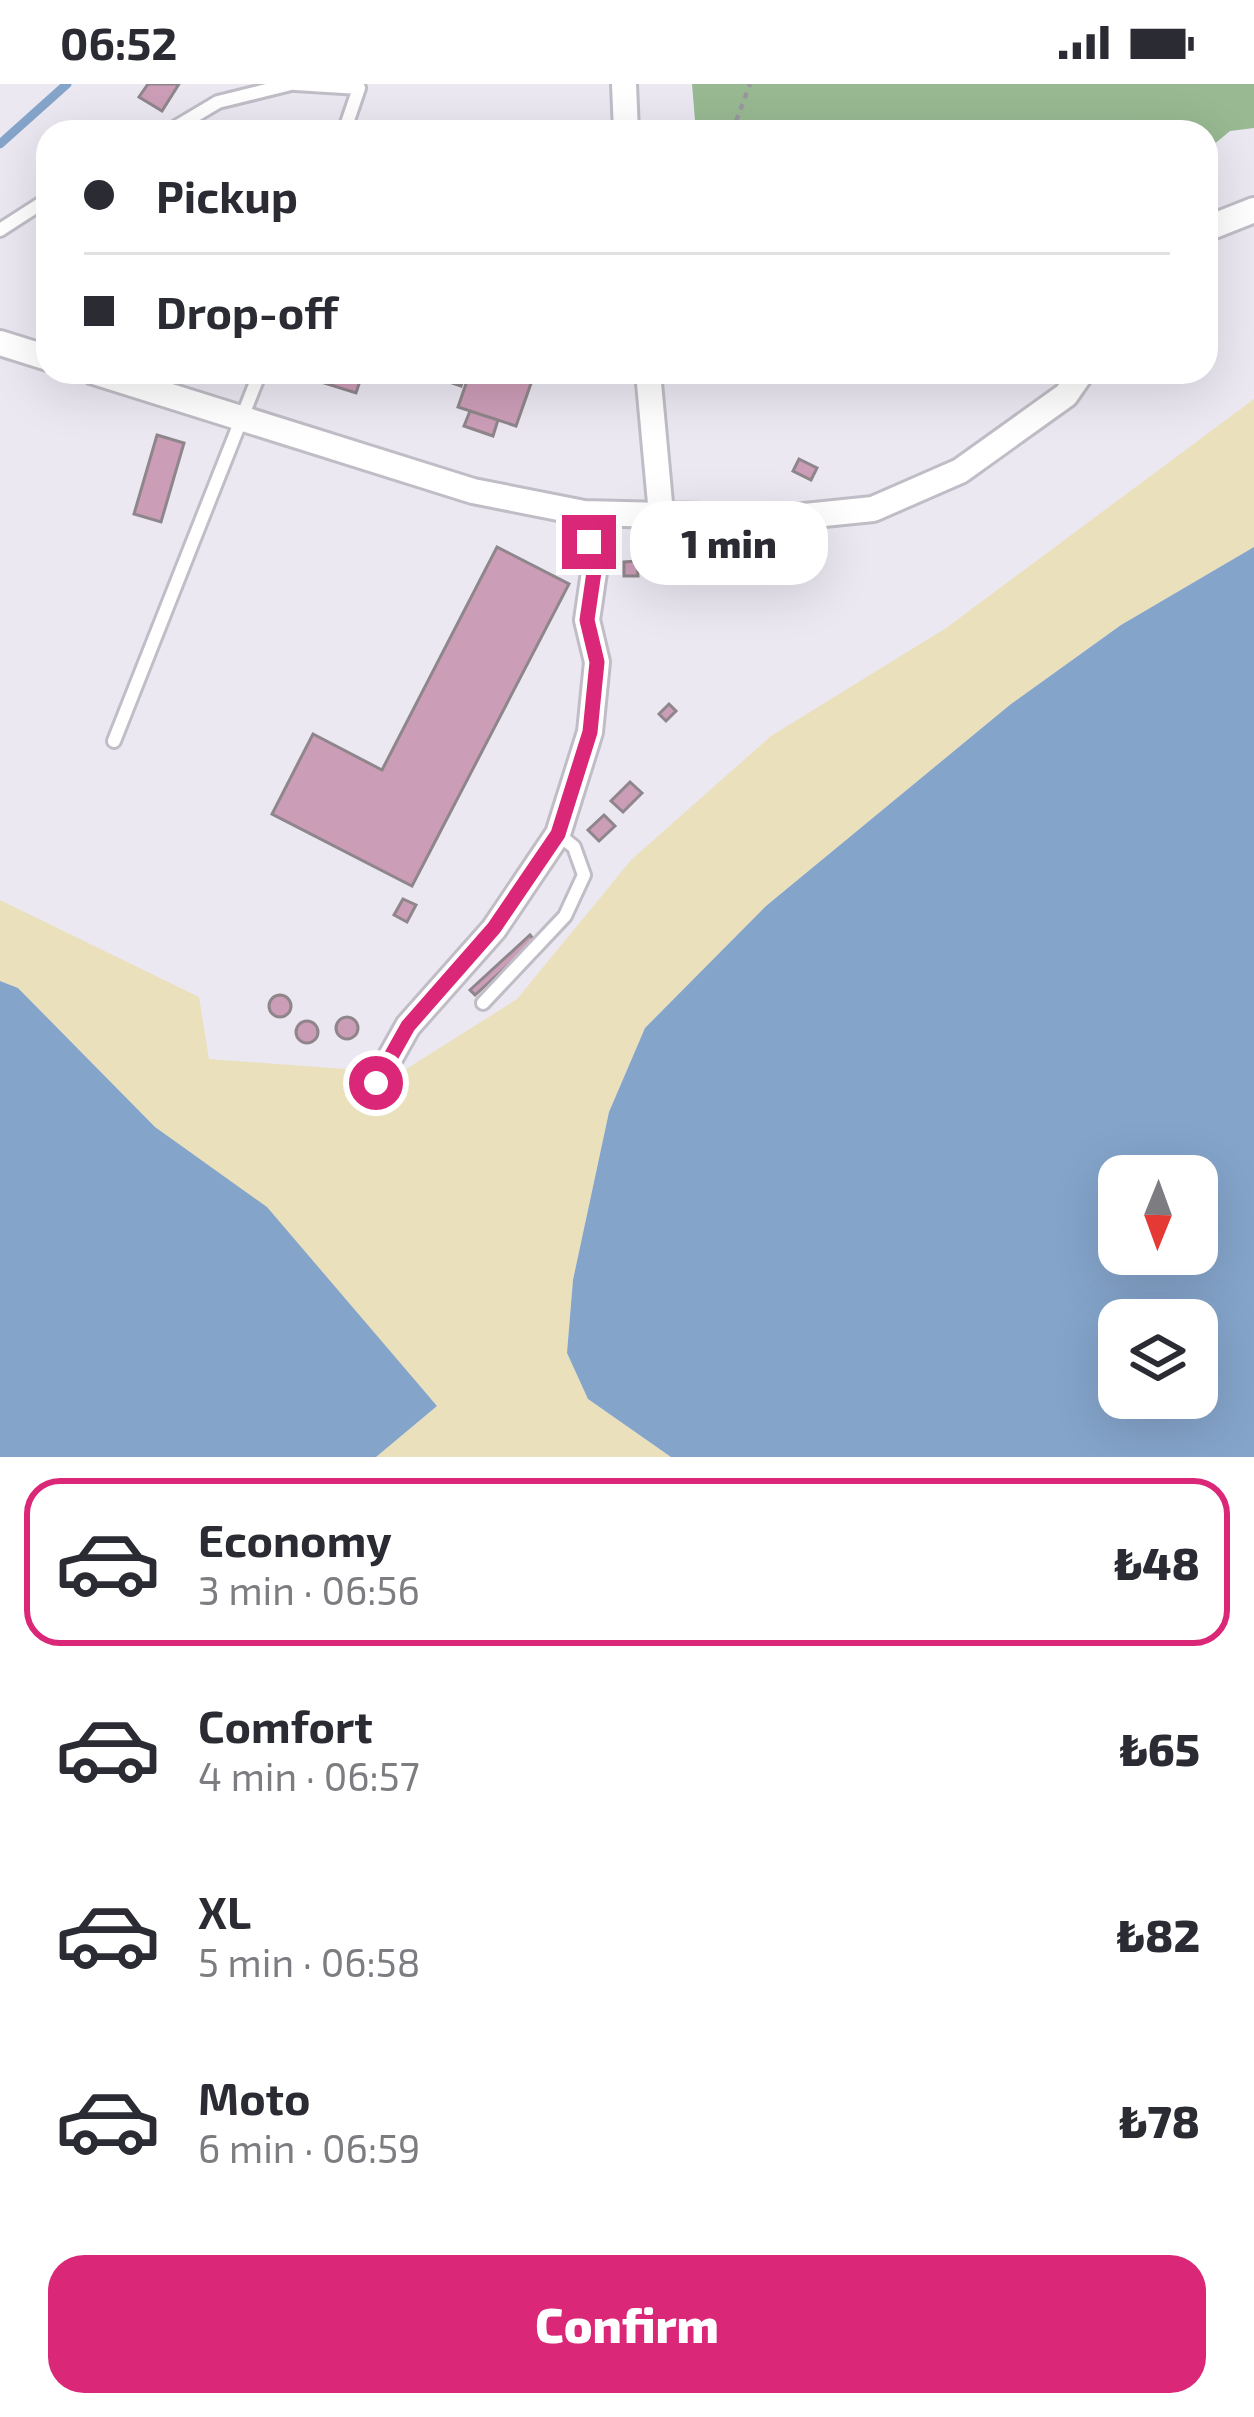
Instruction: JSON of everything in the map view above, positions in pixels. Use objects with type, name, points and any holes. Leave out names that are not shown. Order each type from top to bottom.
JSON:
[{"type":"street","points":[[624,84],[626,120]]},
{"type":"street","points":[[1218,224],[1254,210]]},
{"type":"street","points":[[0,344],[36,354]]},
{"type":"street","points":[[133,384],[473,491],[584,513],[784,518],[873,509],[960,471],[1066,395],[1074,384]]},
{"type":"street","points":[[649,384],[661,514]]},
{"type":"street","points":[[376,1083],[408,1026],[494,928],[558,834],[590,732],[597,662],[587,620],[594,572],[584,513]]},
{"type":"lane","points":[[188,120],[218,102],[293,84],[357,86],[347,120]]},
{"type":"lane","points":[[0,230],[36,208]]},
{"type":"lane","points":[[114,741],[256,384]]},
{"type":"lane","points":[[483,1003],[566,916],[584,875],[574,848],[558,834]]},
{"type":"path","points":[[736,120],[750,84]]},
{"type":"green space","points":[[692,84],[1254,84],[1254,128],[1230,131],[1218,141],[1218,120],[695,120]]},
{"type":"sand","points":[[1254,399],[1254,547],[1121,625],[1011,704],[766,906],[645,1028],[609,1112],[573,1280],[567,1353],[588,1399],[671,1457],[376,1457],[437,1406],[356,1313],[199,1161],[155,1127],[18,988],[0,981],[0,900],[199,997],[209,1059],[400,1073],[517,999],[631,860],[771,736],[946,628]]},
{"type":"water","points":[[1254,547],[1254,1457],[671,1457],[588,1399],[567,1353],[573,1280],[609,1112],[645,1028],[766,906],[1011,704],[1121,625]]},
{"type":"water","points":[[0,981],[18,988],[155,1127],[267,1207],[437,1406],[376,1457],[0,1457]]},
{"type":"building","points":[[148,84],[179,84],[162,111],[139,97]]},
{"type":"building","points":[[327,384],[359,384],[356,393]]},
{"type":"building","points":[[466,384],[531,384],[516,426],[458,407]]},
{"type":"building","points":[[470,411],[498,420],[493,436],[464,426]]},
{"type":"building","points":[[157,435],[184,443],[161,522],[134,514]]},
{"type":"building","points":[[799,459],[817,468],[811,480],[793,471]]},
{"type":"building","points":[[497,547],[569,584],[412,886],[272,814],[313,734],[382,770]]},
{"type":"building","points":[[637,561],[638,576],[624,576],[624,562]]},
{"type":"building","points":[[669,704],[676,711],[666,721],[659,714]]},
{"type":"building","points":[[630,782],[642,793],[623,812],[611,801]]},
{"type":"building","points":[[604,815],[615,826],[599,841],[588,830]]},
{"type":"building","points":[[403,899],[416,905],[407,922],[394,915]]},
{"type":"building","points":[[530,935],[535,941],[475,995],[470,990]]},
{"type":"building","points":[[280,995],[291,1006],[280,1017],[269,1006]]},
{"type":"building","points":[[347,1017],[358,1028],[347,1039],[336,1028]]},
{"type":"building","points":[[307,1021],[318,1032],[307,1043],[296,1032]]},
{"type":"waterway","points":[[0,144],[67,84]]},
{"type":"route","points":[[376,1083],[408,1026],[494,928],[558,834],[590,732],[597,662],[587,620],[594,572],[589,542]]}]
